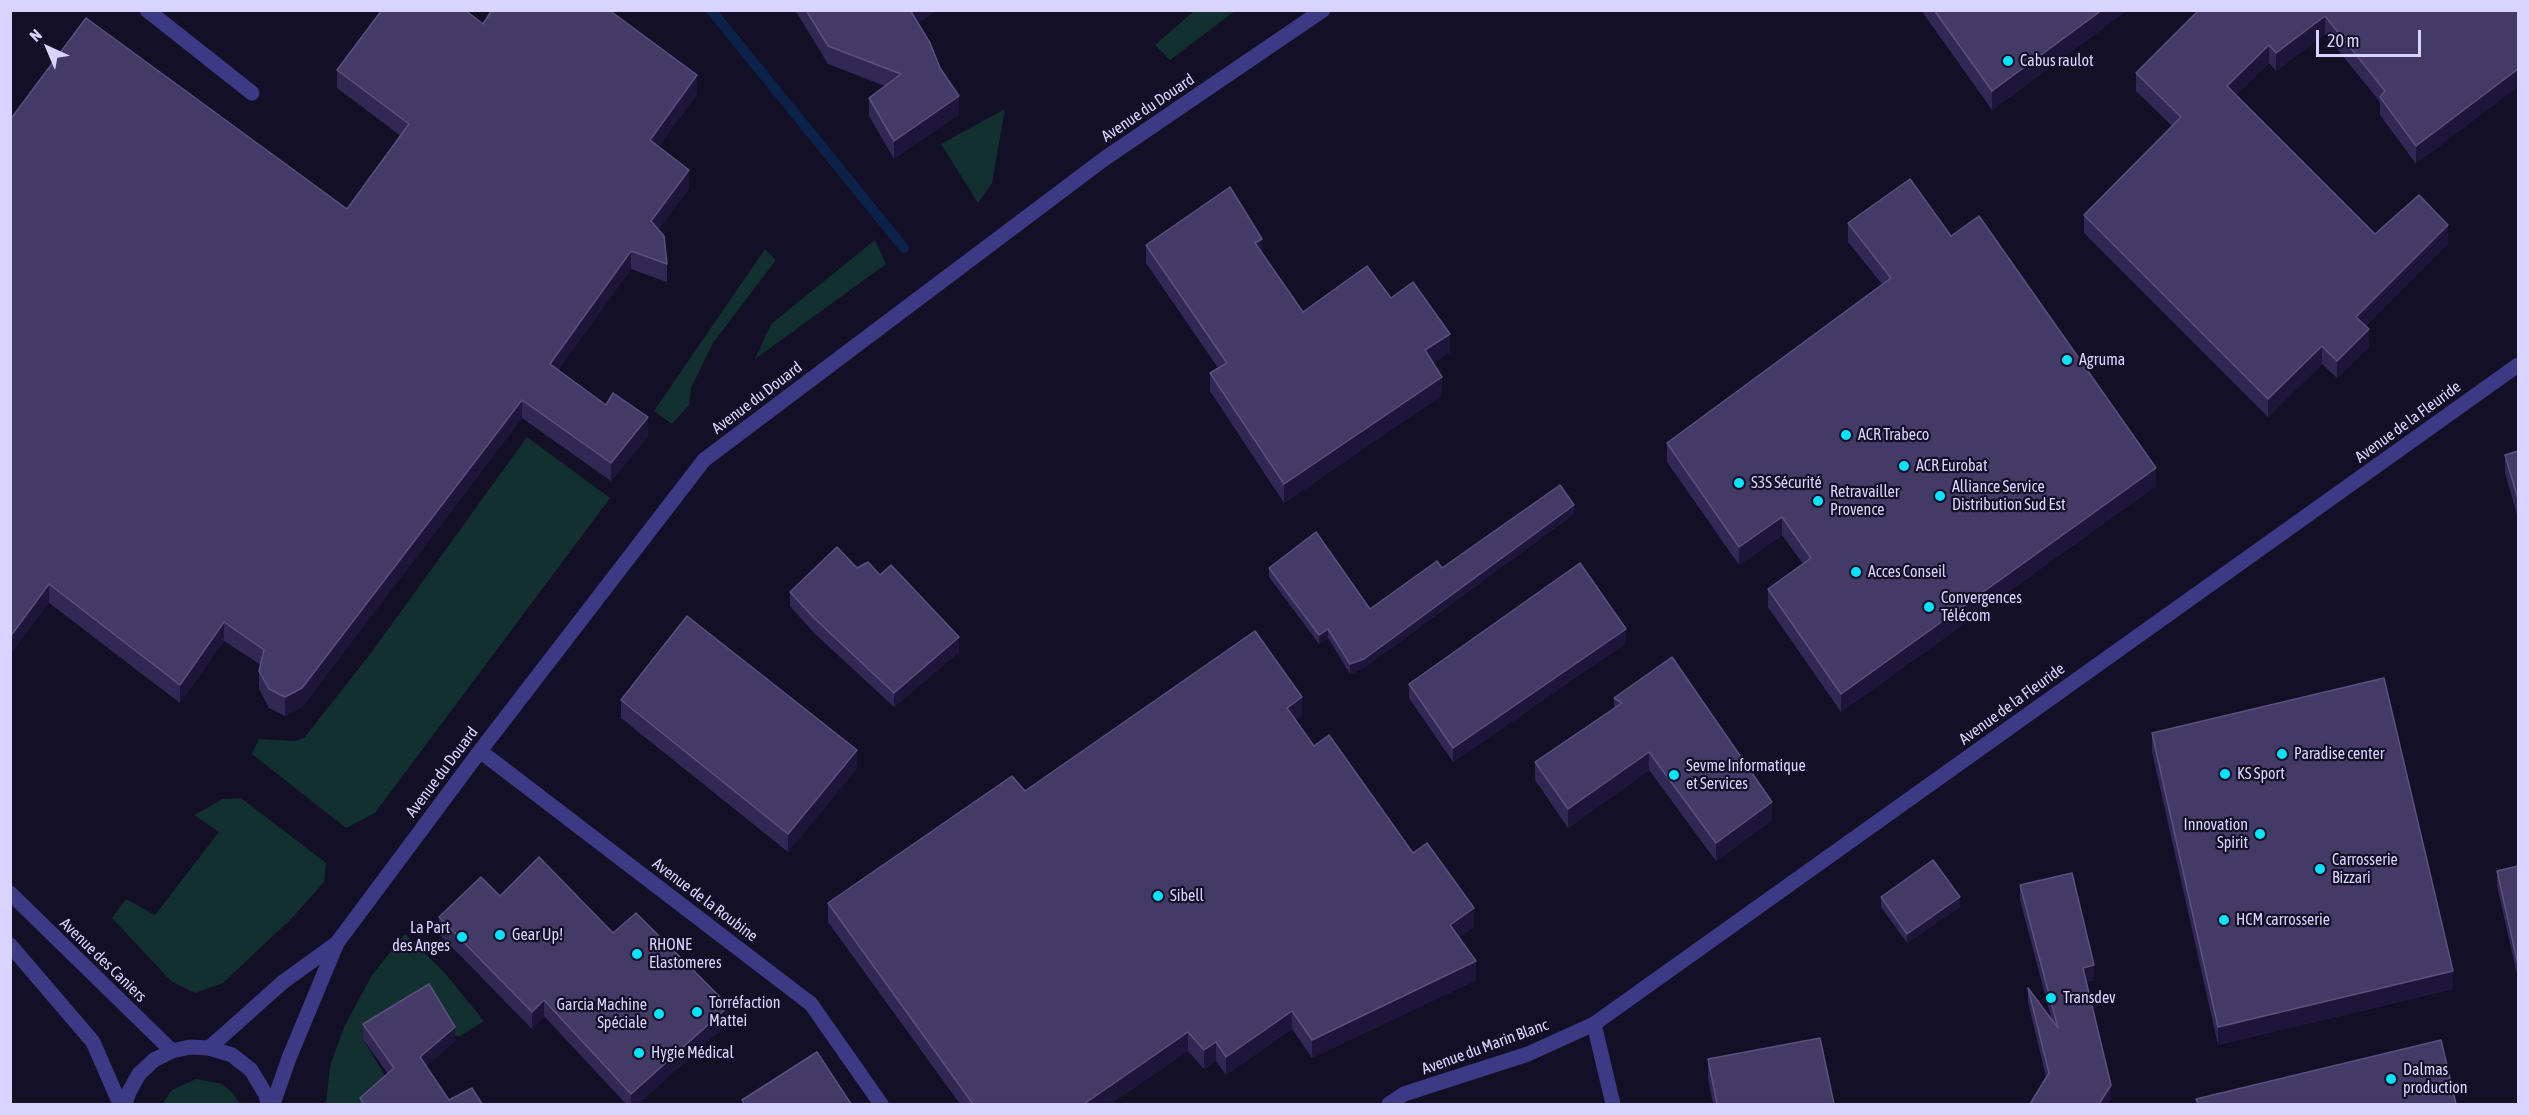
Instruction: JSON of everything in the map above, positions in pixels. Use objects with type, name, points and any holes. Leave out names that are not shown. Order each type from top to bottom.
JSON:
[{"type":"street","points":[[147,10],[252,93]]},
{"type":"street","name":"Avenue du Douard","points":[[273,1104],[289,1058],[337,943],[480,751],[704,460],[1104,159],[1323,10]]},
{"type":"street","name":"Avenue de la Fleuride","points":[[1594,1024],[2518,365]]},
{"type":"street","name":"Avenue de la Roubine","points":[[480,751],[811,1004],[881,1104]]},
{"type":"street","name":"Avenue des Caniers","points":[[10,893],[172,1051]]},
{"type":"street","name":"Avenue du Douard","points":[[209,1048],[283,982],[337,943]]},
{"type":"street","points":[[10,945],[93,1042],[120,1104]]},
{"type":"street","points":[[1594,1024],[1613,1104]]},
{"type":"street","name":"Avenue du Marin Blanc","points":[[1389,1104],[1404,1094],[1527,1054],[1594,1024]]},
{"type":"street","points":[[125,1104],[139,1074],[154,1060],[172,1051],[190,1047],[209,1048],[232,1055],[251,1070],[266,1095],[268,1104]]},
{"type":"green space","points":[[1194,11],[1235,11],[1170,60],[1155,45]]},
{"type":"green space","points":[[1005,109],[992,183],[978,203],[941,144]]},
{"type":"green space","points":[[875,240],[886,264],[755,359],[771,324]]},
{"type":"green space","points":[[765,249],[776,260],[713,343],[691,388],[689,405],[672,424],[654,411]]},
{"type":"green space","points":[[527,437],[610,498],[375,813],[346,828],[252,754],[259,739],[295,741],[304,738],[371,653]]},
{"type":"green space","points":[[241,798],[326,863],[324,882],[292,918],[223,983],[195,993],[171,981],[112,918],[126,899],[155,915],[219,832],[194,815],[223,799]]},
{"type":"green space","points":[[405,934],[444,972],[484,1021],[459,1037],[450,1033],[363,1039],[391,1086],[367,1104],[326,1104],[330,1066],[344,1027],[372,975]]},
{"type":"green space","points":[[196,1079],[222,1084],[232,1092],[240,1104],[162,1104],[172,1090]]},
{"type":"building","points":[[382,10],[465,10],[483,24],[492,10],[609,10],[697,75],[650,140],[689,170],[651,221],[664,236],[667,264],[631,251],[550,364],[606,405],[613,393],[648,417],[611,463],[522,400],[302,688],[285,697],[269,689],[259,671],[264,650],[224,622],[180,685],[49,584],[10,637],[10,120],[86,18],[347,209],[409,124],[337,70]]},
{"type":"building","points":[[806,10],[910,10],[930,43],[940,68],[959,96],[894,141],[869,98],[901,74],[828,46]]},
{"type":"building","name":"Cabus raulot","points":[[1934,10],[2102,10],[1992,91]]},
{"type":"building","points":[[2199,10],[2518,10],[2518,69],[2416,146],[2380,97],[2385,91],[2325,16],[2276,53],[2269,45],[2227,86],[2375,234],[2419,195],[2448,225],[2356,317],[2369,329],[2337,361],[2322,346],[2268,399],[2084,215],[2181,117],[2136,73]]},
{"type":"building","points":[[1910,179],[1951,236],[1979,216],[2156,468],[1841,694],[1768,589],[1811,558],[1782,517],[1739,547],[1667,443],[1891,278],[1848,223]]},
{"type":"building","points":[[1230,187],[1262,239],[1255,243],[1303,312],[1367,266],[1391,298],[1413,282],[1450,334],[1425,350],[1442,377],[1284,484],[1210,373],[1227,363],[1146,245]]},
{"type":"building","points":[[2518,451],[2518,499],[2505,455]]},
{"type":"building","points":[[1560,485],[1574,505],[1364,659],[1350,664],[1328,629],[1319,635],[1269,568],[1316,532],[1370,609],[1437,561],[1442,568]]},
{"type":"building","points":[[837,547],[857,568],[868,562],[880,575],[891,565],[959,637],[894,693],[814,618],[790,592]]},
{"type":"building","points":[[1580,563],[1626,629],[1453,748],[1409,684]]},
{"type":"building","points":[[687,616],[857,750],[788,834],[621,700]]},
{"type":"building","name":"Sibell","points":[[1255,631],[1302,697],[1287,708],[1314,746],[1329,735],[1413,853],[1427,843],[1474,908],[1450,925],[1476,961],[1312,1040],[1292,1011],[1226,1057],[1216,1042],[1204,1050],[1188,1032],[1084,1104],[973,1104],[828,903],[1012,776],[1025,791]]},
{"type":"building","points":[[1672,657],[1772,802],[1716,843],[1649,752],[1568,809],[1535,762],[1622,703],[1614,698]]},
{"type":"building","points":[[2384,678],[2453,971],[2218,1027],[2152,733]]},
{"type":"building","points":[[539,857],[613,933],[636,913],[729,1006],[631,1094],[544,1000],[532,1012],[439,917],[481,877],[500,896]]},
{"type":"building","points":[[1933,860],[1960,897],[1907,934],[1881,897]]},
{"type":"building","points":[[2518,866],[2518,965],[2497,871]]},
{"type":"building","name":"Transdev","points":[[2072,873],[2094,965],[2083,968],[2111,1085],[2099,1104],[2030,1104],[2049,1073],[2028,988],[2058,1028],[2020,885]]},
{"type":"building","points":[[429,984],[455,1027],[420,1057],[449,1100],[472,1088],[482,1104],[364,1104],[360,1098],[394,1068],[363,1024]]},
{"type":"building","points":[[1820,1038],[1834,1104],[1717,1104],[1708,1059]]},
{"type":"building","name":"Dalmas production","points":[[2441,1040],[2456,1104],[2198,1104],[2196,1099]]},
{"type":"building","points":[[817,1052],[851,1104],[744,1104],[742,1100]]},
{"type":"waterway","points":[[711,10],[904,248]]},
{"type":"place","name":"Cabus raulot","points":[[2008,61]]},
{"type":"place","name":"Agruma","points":[[2067,360]]},
{"type":"place","name":"ACR Trabeco","points":[[1846,435]]},
{"type":"place","name":"ACR Eurobat","points":[[1904,466]]},
{"type":"place","name":"S3S Sécurité","points":[[1739,483]]},
{"type":"place","name":"Alliance Service Distribution Sud Est","points":[[1940,496]]},
{"type":"place","name":"Retravailler Provence","points":[[1818,501]]},
{"type":"place","name":"Acces Conseil","points":[[1856,572]]},
{"type":"place","name":"Convergences Télécom","points":[[1929,607]]},
{"type":"place","name":"Paradise center","points":[[2282,754]]},
{"type":"place","name":"KS Sport","points":[[2225,774]]},
{"type":"place","name":"Sevme Informatique et Services","points":[[1674,775]]},
{"type":"place","name":"Innovation Spirit","points":[[2260,834]]},
{"type":"place","name":"Carrosserie Bizzari","points":[[2320,869]]},
{"type":"place","name":"Sibell","points":[[1158,896]]},
{"type":"place","name":"HCM carrosserie","points":[[2224,920]]},
{"type":"place","name":"Gear Up!","points":[[500,935]]},
{"type":"place","name":"La Part des Anges","points":[[462,937]]},
{"type":"place","name":"RHONE Elastomeres","points":[[637,954]]},
{"type":"place","name":"Transdev","points":[[2051,998]]},
{"type":"place","name":"Torréfaction Mattei","points":[[697,1012]]},
{"type":"place","name":"Garcia Machine Spéciale","points":[[659,1014]]},
{"type":"place","name":"Hygie Médical","points":[[639,1053]]},
{"type":"place","name":"Dalmas production","points":[[2391,1079]]}]
